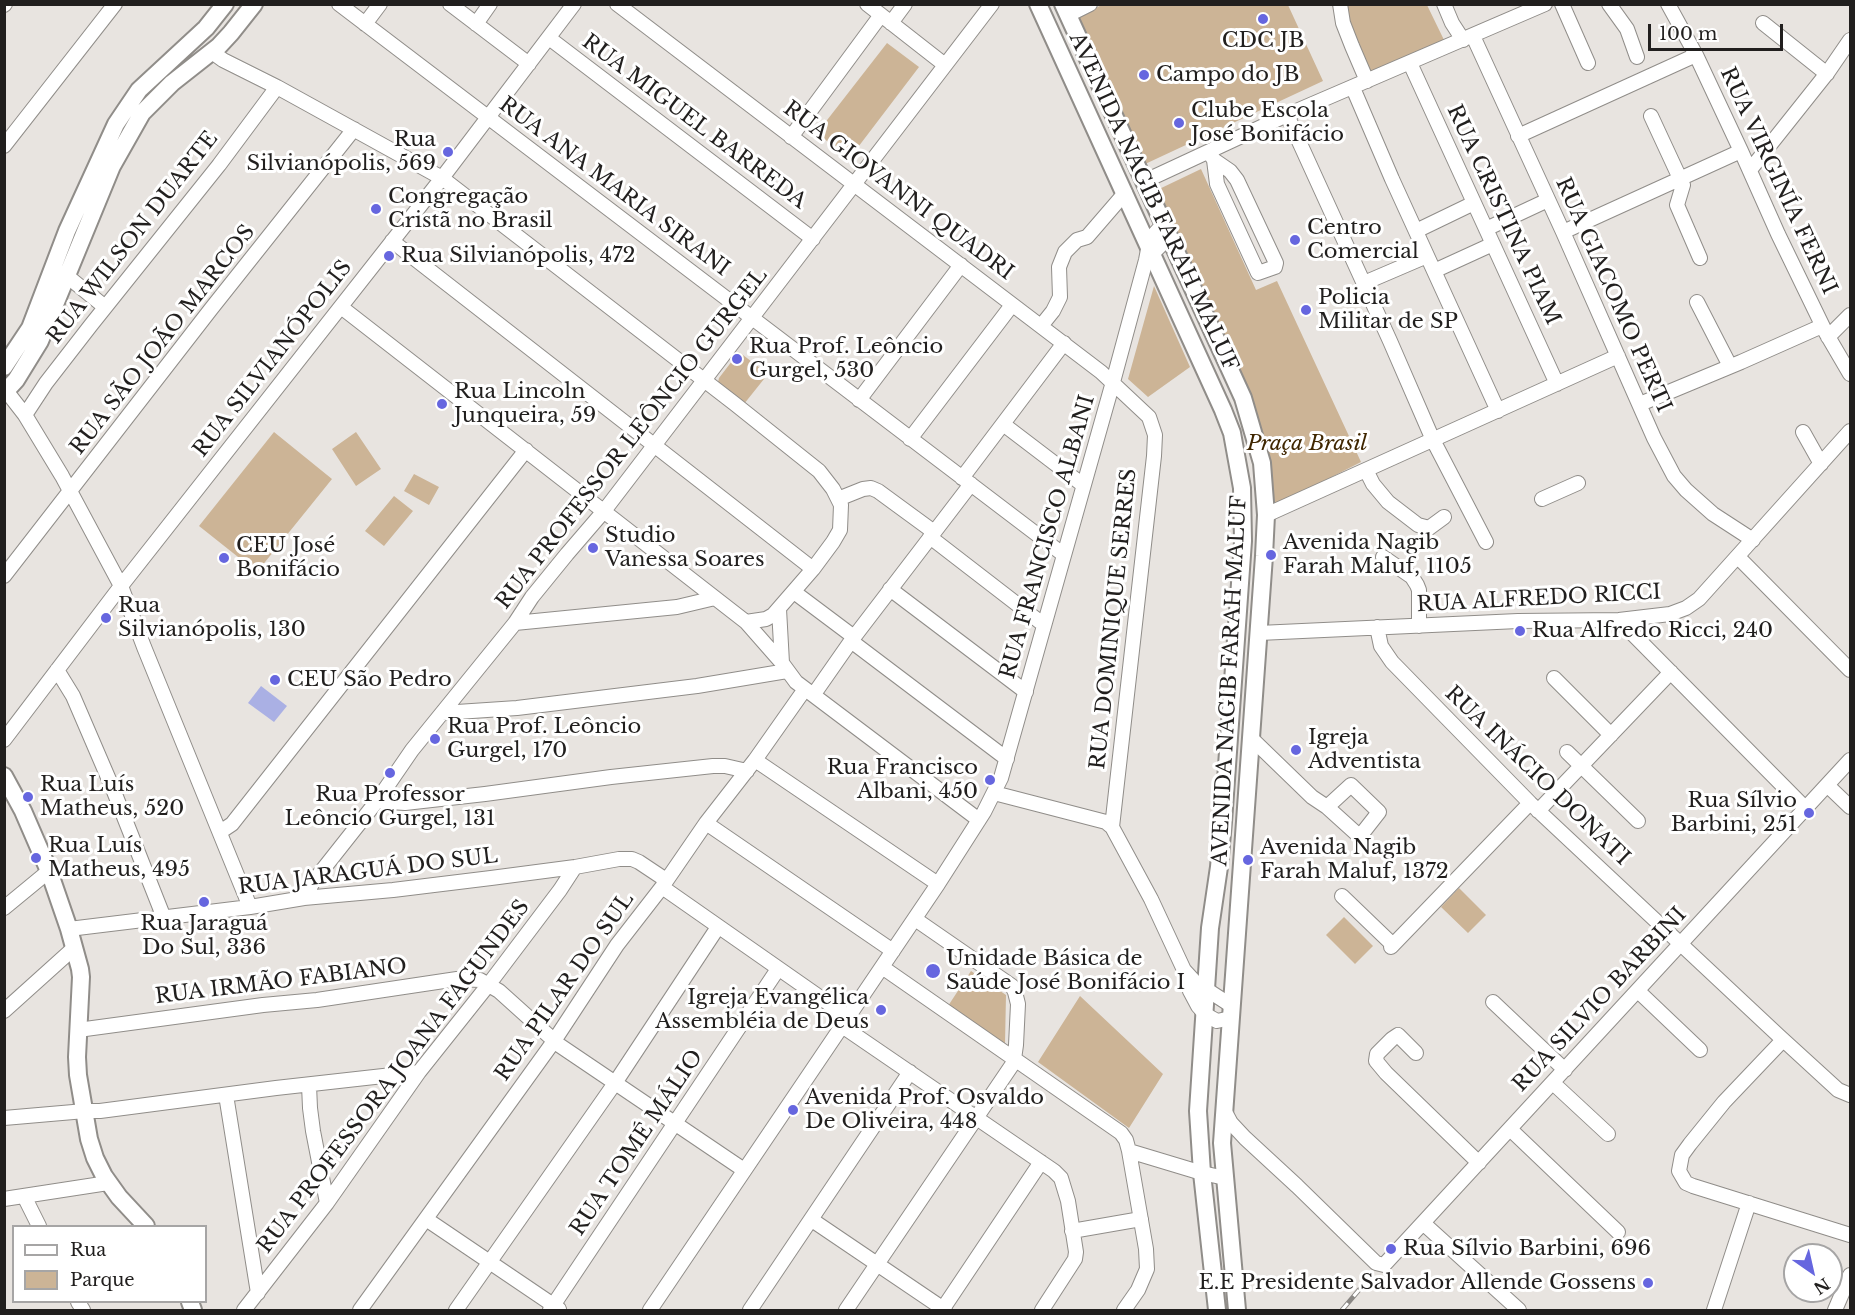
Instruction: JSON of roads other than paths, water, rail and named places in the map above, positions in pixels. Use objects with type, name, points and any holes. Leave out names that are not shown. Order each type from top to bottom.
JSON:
[{"type":"main road","points":[[4,367],[30,328],[67,231],[116,124],[139,90],[204,30],[225,4]]},
{"type":"main road","points":[[5,391],[27,363],[40,341],[112,166],[142,113],[172,83],[212,52],[254,4]]},
{"type":"main road","name":"AVENIDA NAGIB FARAH MALUF","points":[[1038,4],[1124,190],[1149,253],[1223,410],[1232,433],[1242,488],[1244,516],[1223,822],[1210,928],[1208,990],[1198,1111],[1202,1173],[1217,1311]]},
{"type":"main road","name":"AVENIDA NAGIB FARAH MALUF","points":[[1066,10],[1245,402],[1262,463],[1266,515],[1222,1143],[1237,1311]]},
{"type":"main road","points":[[204,30],[206,42],[212,52]]},
{"type":"main road","points":[[1124,190],[1130,176],[1142,174]]},
{"type":"main road","points":[[1124,190],[1136,188],[1142,174]]},
{"type":"main road","points":[[1237,616],[1242,632],[1259,633]]},
{"type":"main road","points":[[4,776],[10,799],[49,871],[69,929],[81,977],[78,1075],[89,1139],[95,1158],[108,1183],[144,1225]]},
{"type":"street","points":[[4,146],[115,4]]},
{"type":"street","name":"RUA ANA MARIA SIRANI","points":[[339,4],[1064,555]]},
{"type":"street","points":[[365,24],[380,4]]},
{"type":"street","points":[[450,4],[529,64]]},
{"type":"street","points":[[476,24],[490,4]]},
{"type":"street","name":"RUA GIOVANNI QUADRI","points":[[617,4],[1041,326],[1113,382],[1149,417]]},
{"type":"street","points":[[867,4],[945,65]]},
{"type":"street","points":[[791,137],[886,19],[905,4]]},
{"type":"street","name":"RUA PROFESSOR LEÔNCIO GURGEL","points":[[304,898],[313,882],[377,801],[412,750],[515,623],[532,597],[604,512],[992,4]]},
{"type":"street","points":[[1066,10],[1090,4]]},
{"type":"street","points":[[1340,4],[1343,23],[1367,81]]},
{"type":"street","name":"RUA GIACOMO PERTI","points":[[1444,4],[1452,23],[1468,38],[1518,136],[1668,466],[1686,490],[1713,514],[1753,540]]},
{"type":"street","points":[[1142,174],[1211,156],[1287,115],[1545,4]]},
{"type":"street","points":[[1609,4],[1626,29],[1637,57]]},
{"type":"street","name":"RUA VIRGINÍA FERNI","points":[[1668,4],[1696,55],[1825,331],[1851,374]]},
{"type":"street","points":[[1565,5],[1588,63]]},
{"type":"street","name":"RUA SILVIANÓPOLIS","points":[[4,740],[121,586],[442,178],[549,38],[567,7]]},
{"type":"street","points":[[1763,23],[1827,74]]},
{"type":"street","name":"RUA MIGUEL BARREDA","points":[[549,38],[813,239]]},
{"type":"street","points":[[1750,170],[1827,74],[1851,40]]},
{"type":"street","points":[[212,52],[442,178],[819,471],[838,499],[841,511],[840,530],[813,569],[780,609],[766,619],[748,624]]},
{"type":"street","points":[[1518,136],[1696,55]]},
{"type":"street","name":"RUA CRISTINA PIAM","points":[[1410,63],[1557,384]]},
{"type":"street","name":"RUA WILSON DUARTE","points":[[25,415],[46,383],[219,165],[277,87]]},
{"type":"street","points":[[1353,88],[1498,411]]},
{"type":"street","points":[[1287,115],[1433,440],[1486,542]]},
{"type":"street","points":[[1651,116],[1680,179],[1683,188],[1677,199],[1677,205],[1700,258]]},
{"type":"street","name":"RUA SÃO JOÃO MARCOS","points":[[4,576],[354,129]]},
{"type":"street","points":[[1563,232],[1741,151]]},
{"type":"street","points":[[1211,156],[1238,180],[1276,263],[1275,267],[1258,273],[1217,184],[1211,156]]},
{"type":"street","points":[[1041,326],[1053,311],[1060,297],[1059,267],[1065,252],[1077,240],[1087,237],[1124,190]]},
{"type":"street","points":[[1486,228],[1548,200]]},
{"type":"street","points":[[1416,231],[1474,203]]},
{"type":"street","name":"RUA FRANCISCO ALBANI","points":[[650,1311],[938,884],[994,793],[1007,759],[1153,234],[1158,230],[1167,230]]},
{"type":"street","points":[[392,241],[813,569]]},
{"type":"street","points":[[1434,271],[1493,244]]},
{"type":"street","points":[[1364,283],[1427,256]]},
{"type":"street","points":[[859,400],[961,265]]},
{"type":"street","points":[[67,276],[105,307]]},
{"type":"street","points":[[1697,302],[1730,366]]},
{"type":"street","points":[[910,439],[1012,305]]},
{"type":"street","points":[[340,306],[748,624],[784,667],[809,692],[979,820]]},
{"type":"street","points":[[1640,404],[1730,366],[1825,331],[1851,315]]},
{"type":"street","name":"RUA PILAR DO SUL","points":[[360,1311],[554,1041],[617,945],[664,884],[706,823],[853,639],[932,535],[1003,424],[1064,344]]},
{"type":"street","points":[[1266,515],[1618,356]]},
{"type":"street","points":[[5,391],[25,415],[62,476],[121,586],[250,907]]},
{"type":"street","name":"RUA DOMINIQUE SERRES","points":[[1112,827],[1154,456],[1155,435],[1149,417]]},
{"type":"street","points":[[1003,424],[1083,485]]},
{"type":"street","name":"RUA ALFREDO RICCI","points":[[1259,633],[1518,621],[1619,620],[1670,614],[1699,600],[1851,431]]},
{"type":"street","points":[[1803,432],[1821,464]]},
{"type":"street","points":[[220,832],[232,824],[526,450]]},
{"type":"street","points":[[1366,470],[1373,484],[1388,502],[1418,525],[1429,528],[1444,517]]},
{"type":"street","points":[[1542,499],[1578,483]]},
{"type":"street","points":[[838,499],[863,489],[871,488],[878,491],[1044,625]]},
{"type":"street","points":[[1383,557],[1412,577],[1417,585],[1419,626]]},
{"type":"street","points":[[1738,557],[1851,670]]},
{"type":"street","points":[[677,607],[689,598],[691,591],[689,577]]},
{"type":"street","points":[[890,589],[1026,692]]},
{"type":"street","points":[[794,592],[1007,759]]},
{"type":"street","points":[[515,623],[677,607],[715,598]]},
{"type":"street","points":[[780,609],[784,667]]},
{"type":"street","points":[[1619,620],[1805,808]]},
{"type":"street","name":"RUA INÁCIO DONATI","points":[[1377,627],[1381,646],[1392,662],[1534,807],[1838,1090],[1851,1095]]},
{"type":"street","points":[[442,713],[517,708],[697,686],[784,667]]},
{"type":"street","points":[[57,670],[73,696],[164,918]]},
{"type":"street","points":[[1342,896],[1392,946],[1489,844],[1581,767],[1671,672]]},
{"type":"street","points":[[1554,678],[1611,735]]},
{"type":"street","points":[[1251,738],[1312,797],[1327,807]]},
{"type":"street","points":[[1567,752],[1638,821]]},
{"type":"street","name":"RUA SILVIO BARBINI","points":[[1245,1138],[1379,1265],[1385,1264],[1851,760]]},
{"type":"street","points":[[377,801],[405,803],[612,777],[713,766],[751,765],[938,884]]},
{"type":"street","points":[[1827,785],[1851,807]]},
{"type":"street","points":[[994,793],[1106,822],[1112,827],[1145,888],[1184,970],[1190,992],[1198,1006],[1206,1015],[1217,1021],[1231,1012],[1208,990],[1191,979],[1184,970]]},
{"type":"street","points":[[706,823],[893,951]]},
{"type":"street","name":"RUA JARAGUÁ DO SUL","points":[[69,929],[250,907],[304,898],[404,889],[575,867],[608,860],[632,859],[639,862],[718,927],[778,969],[910,1072],[1061,1178],[1076,1252],[1075,1259],[1049,1308]]},
{"type":"street","name":"RUA PROFESSORA JOANA FAGUNDES","points":[[244,1311],[327,1203],[419,1072],[489,984],[575,867]]},
{"type":"street","points":[[4,908],[49,871]]},
{"type":"street","points":[[846,1311],[1014,1059],[1018,1004],[1012,986],[915,918]]},
{"type":"street","points":[[456,1311],[615,1083],[718,927]]},
{"type":"street","points":[[4,1011],[74,948]]},
{"type":"street","points":[[882,967],[1115,1127],[1126,1140],[1141,1219],[1147,1269],[1138,1290],[1124,1311]]},
{"type":"street","name":"RUA TOMÉ MÁLIO","points":[[555,1309],[778,969]]},
{"type":"street","name":"RUA IRMÃO FABIANO","points":[[78,1030],[457,979],[480,980],[489,984]]},
{"type":"street","points":[[489,984],[554,1041],[744,1170]]},
{"type":"street","points":[[1638,991],[1700,1050]]},
{"type":"street","points":[[1493,1002],[1564,1070]]},
{"type":"street","points":[[1416,1053],[1398,1035],[1377,1054],[1376,1061],[1479,1163]]},
{"type":"street","points":[[1783,1040],[1725,1102],[1690,1144],[1679,1164],[1682,1177],[1686,1183],[1693,1186],[1851,1235]]},
{"type":"street","points":[[4,1118],[100,1111],[419,1072]]},
{"type":"street","points":[[750,1311],[910,1072]]},
{"type":"street","points":[[1553,1083],[1608,1134]]},
{"type":"street","points":[[309,1085],[313,1131],[327,1203]]},
{"type":"street","points":[[226,1095],[258,1293]]},
{"type":"street","points":[[1224,1110],[1231,1123],[1245,1138]]},
{"type":"street","points":[[1510,1129],[1618,1232]]},
{"type":"street","points":[[1222,1143],[1234,1138],[1245,1138]]},
{"type":"street","points":[[1129,1151],[1225,1178]]},
{"type":"street","points":[[812,1220],[944,1310],[1041,1162]]},
{"type":"street","points":[[4,1199],[108,1183]]},
{"type":"street","points":[[24,1196],[38,1225]]},
{"type":"street","points":[[1714,1311],[1749,1203]]},
{"type":"street","points":[[426,1219],[555,1309]]},
{"type":"street","points":[[1072,1231],[1141,1219]]},
{"type":"street","points":[[1423,1223],[1519,1311]]},
{"type":"street","points":[[1835,1311],[1851,1275]]},
{"type":"water","points":[[261,686],[287,706],[274,722],[248,703]]},
{"type":"railway","points":[[1342,1310],[1359,1290]]},
{"type":"place","name":"CDC JB","points":[[1263,19]]},
{"type":"place","name":"Campo do JB","points":[[1144,75]]},
{"type":"place","name":"Clube Escola José Bonifácio","points":[[1179,123]]},
{"type":"place","name":"Rua Silvianópolis, 569","points":[[448,152]]},
{"type":"place","name":"Congregação Cristã no Brasil","points":[[376,209]]},
{"type":"place","name":"Centro Comercial","points":[[1295,240]]},
{"type":"place","name":"Rua Silvianópolis, 472","points":[[389,256]]},
{"type":"place","name":"Policia Militar de SP","points":[[1306,310]]},
{"type":"place","name":"Rua Prof. Leôncio Gurgel, 530","points":[[737,359]]},
{"type":"place","name":"Rua Lincoln Junqueira, 59","points":[[442,404]]},
{"type":"place","name":"Studio Vanessa Soares","points":[[593,548]]},
{"type":"place","name":"Avenida Nagib Farah Maluf, 1105","points":[[1271,555]]},
{"type":"place","name":"CEU José Bonifácio","points":[[224,558]]},
{"type":"place","name":"Rua Silvianópolis, 130","points":[[106,618]]},
{"type":"place","name":"Rua Alfredo Ricci, 240","points":[[1520,631]]},
{"type":"place","name":"CEU São Pedro","points":[[275,680]]},
{"type":"place","name":"Rua Prof. Leôncio Gurgel, 170","points":[[435,739]]},
{"type":"place","name":"Igreja Adventista","points":[[1296,750]]},
{"type":"place","name":"Rua Professor Leôncio Gurgel, 131","points":[[390,773]]},
{"type":"place","name":"Rua Francisco Albani, 450","points":[[990,780]]},
{"type":"place","name":"Rua Luís Matheus, 520","points":[[28,797]]},
{"type":"place","name":"Rua Sílvio Barbini, 251","points":[[1809,813]]},
{"type":"place","name":"Rua Luís Matheus, 495","points":[[36,858]]},
{"type":"place","name":"Avenida Nagib Farah Maluf, 1372","points":[[1248,860]]},
{"type":"place","name":"Rua Jaraguá Do Sul, 336","points":[[204,902]]},
{"type":"place","name":"Unidade Básica de Saúde José Bonifácio I","points":[[933,971]]},
{"type":"place","name":"Igreja Evangélica Assembléia de Deus","points":[[881,1010]]},
{"type":"place","name":"Avenida Prof. Osvaldo De Oliveira, 448","points":[[793,1110]]},
{"type":"place","name":"Rua Sílvio Barbini, 696","points":[[1391,1249]]},
{"type":"place","name":"E.E Presidente Salvador Allende Gossens","points":[[1648,1283]]},
{"type":"park label","name":"Praça Brasil","points":[[1307,444]]}]
